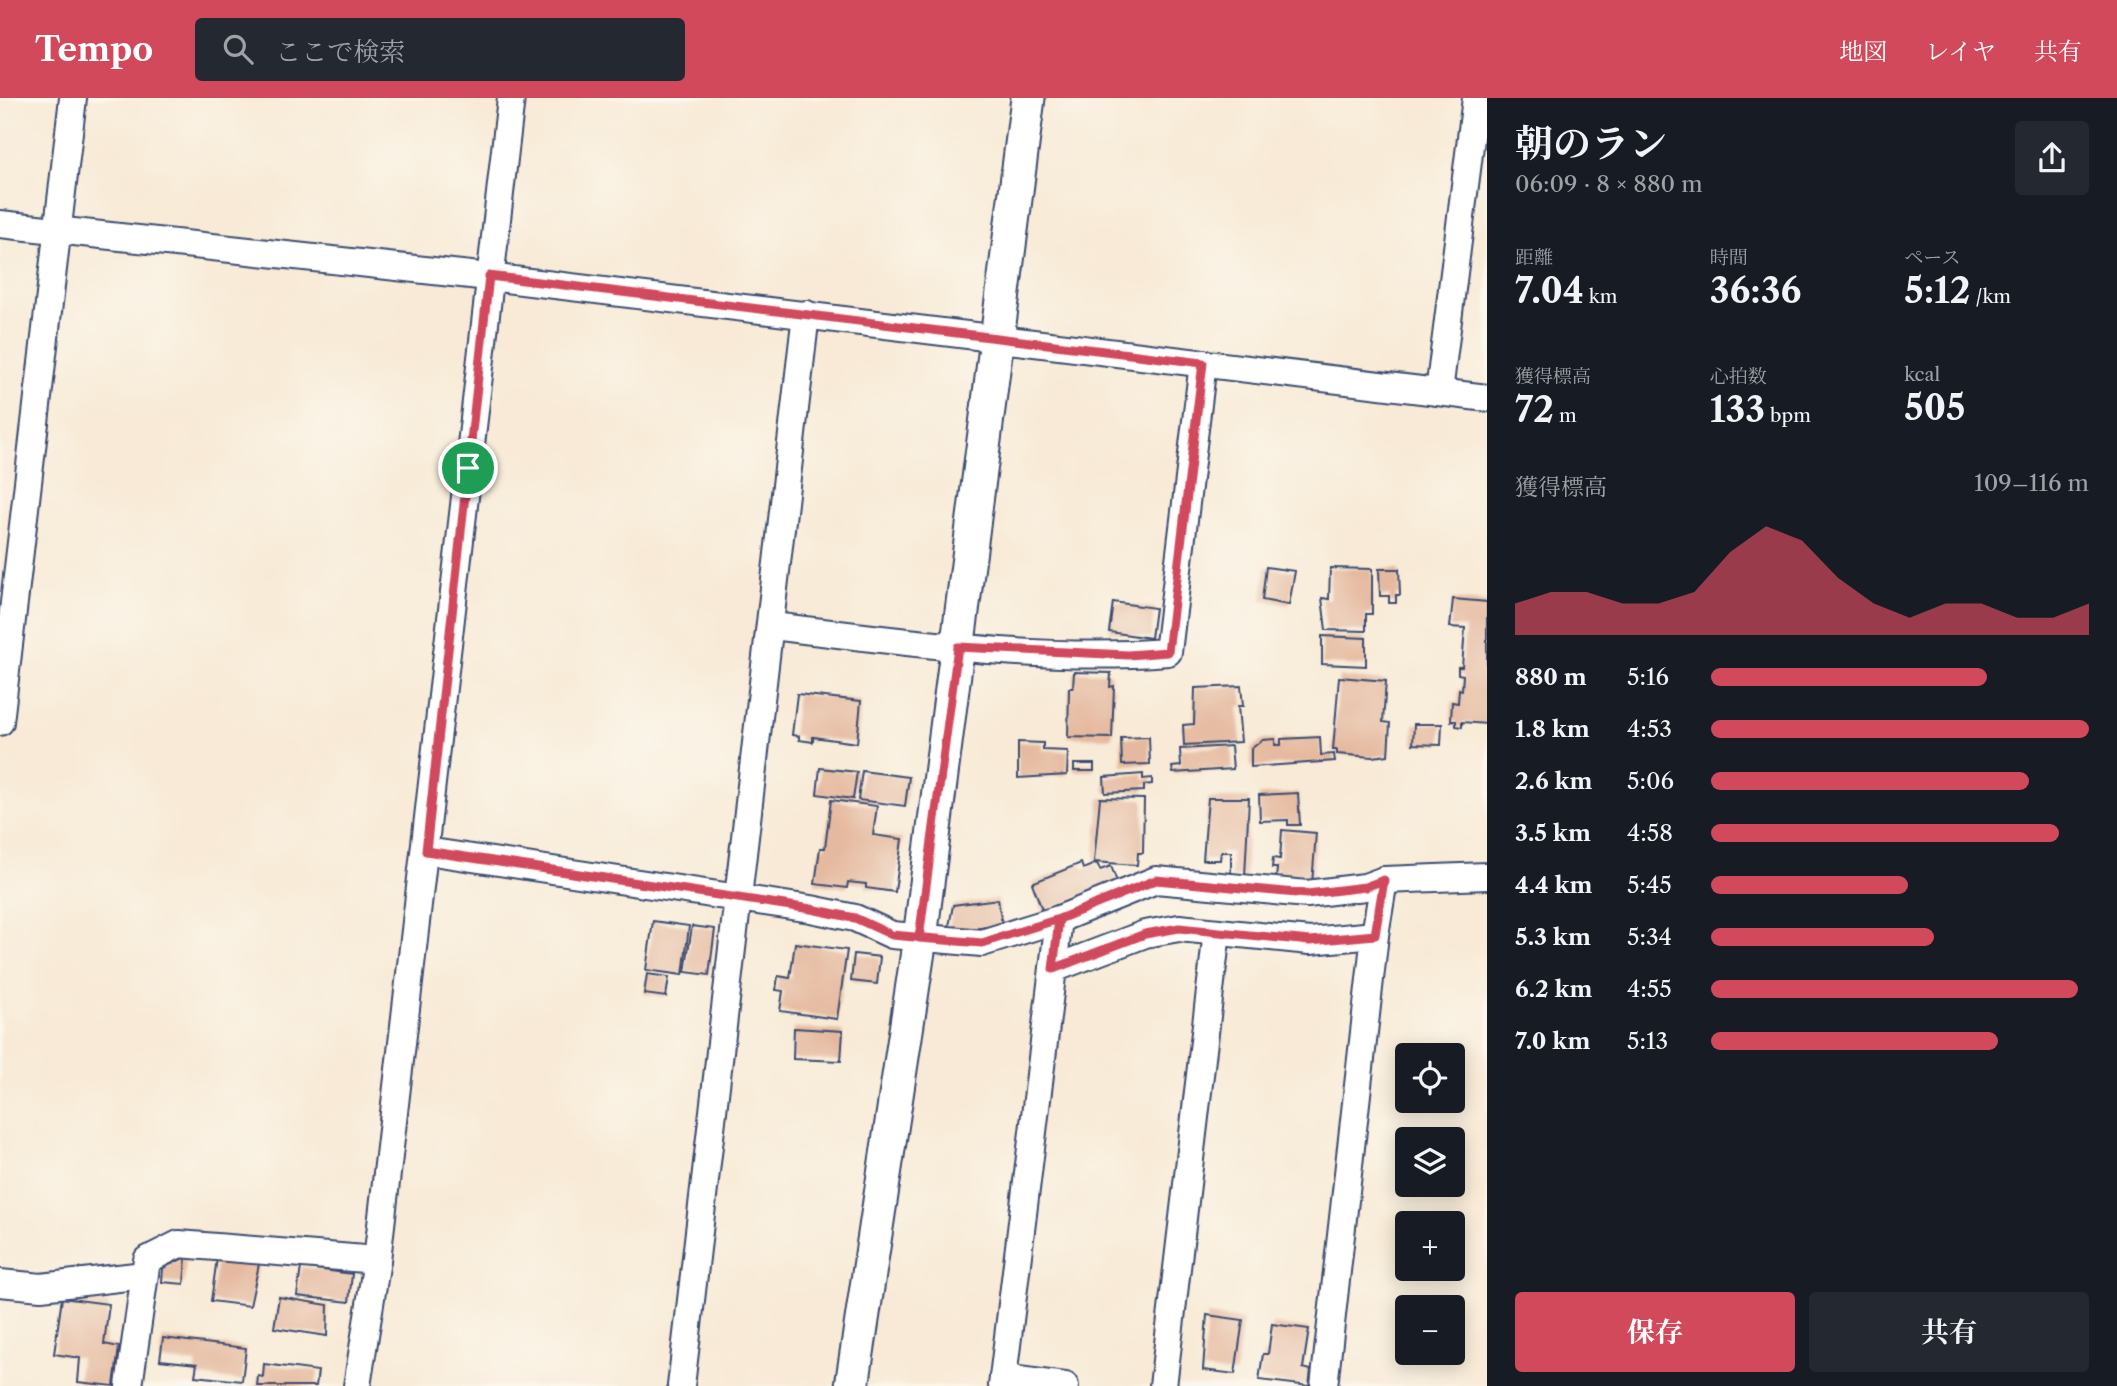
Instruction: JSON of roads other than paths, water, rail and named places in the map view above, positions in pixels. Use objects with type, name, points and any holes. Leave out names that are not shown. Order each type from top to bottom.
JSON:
[{"type":"street","points":[[0,722],[74,98]]},
{"type":"street","points":[[357,1386],[377,1260],[426,851],[511,98]]},
{"type":"street","points":[[852,1386],[919,938],[1028,98]]},
{"type":"street","points":[[1439,392],[1476,98]]},
{"type":"street","points":[[0,223],[489,276],[806,314],[998,341],[1487,398]]},
{"type":"street","points":[[681,1386],[806,314]]},
{"type":"street","points":[[771,626],[958,647],[1128,655],[1168,652],[1203,363]]},
{"type":"street","points":[[426,851],[855,918],[892,935],[982,943],[1059,919],[1156,880],[1307,894],[1365,887],[1384,880],[1487,876]]},
{"type":"street","points":[[1324,1386],[1375,935],[1384,880]]},
{"type":"street","points":[[1059,919],[1002,1382],[1065,1386]]},
{"type":"street","points":[[1053,969],[1145,934],[1179,928],[1310,941],[1375,935]]},
{"type":"street","points":[[1163,1386],[1217,932]]},
{"type":"street","points":[[130,1386],[147,1260],[179,1244],[377,1260]]},
{"type":"street","points":[[0,1283],[41,1287],[144,1275]]}]
